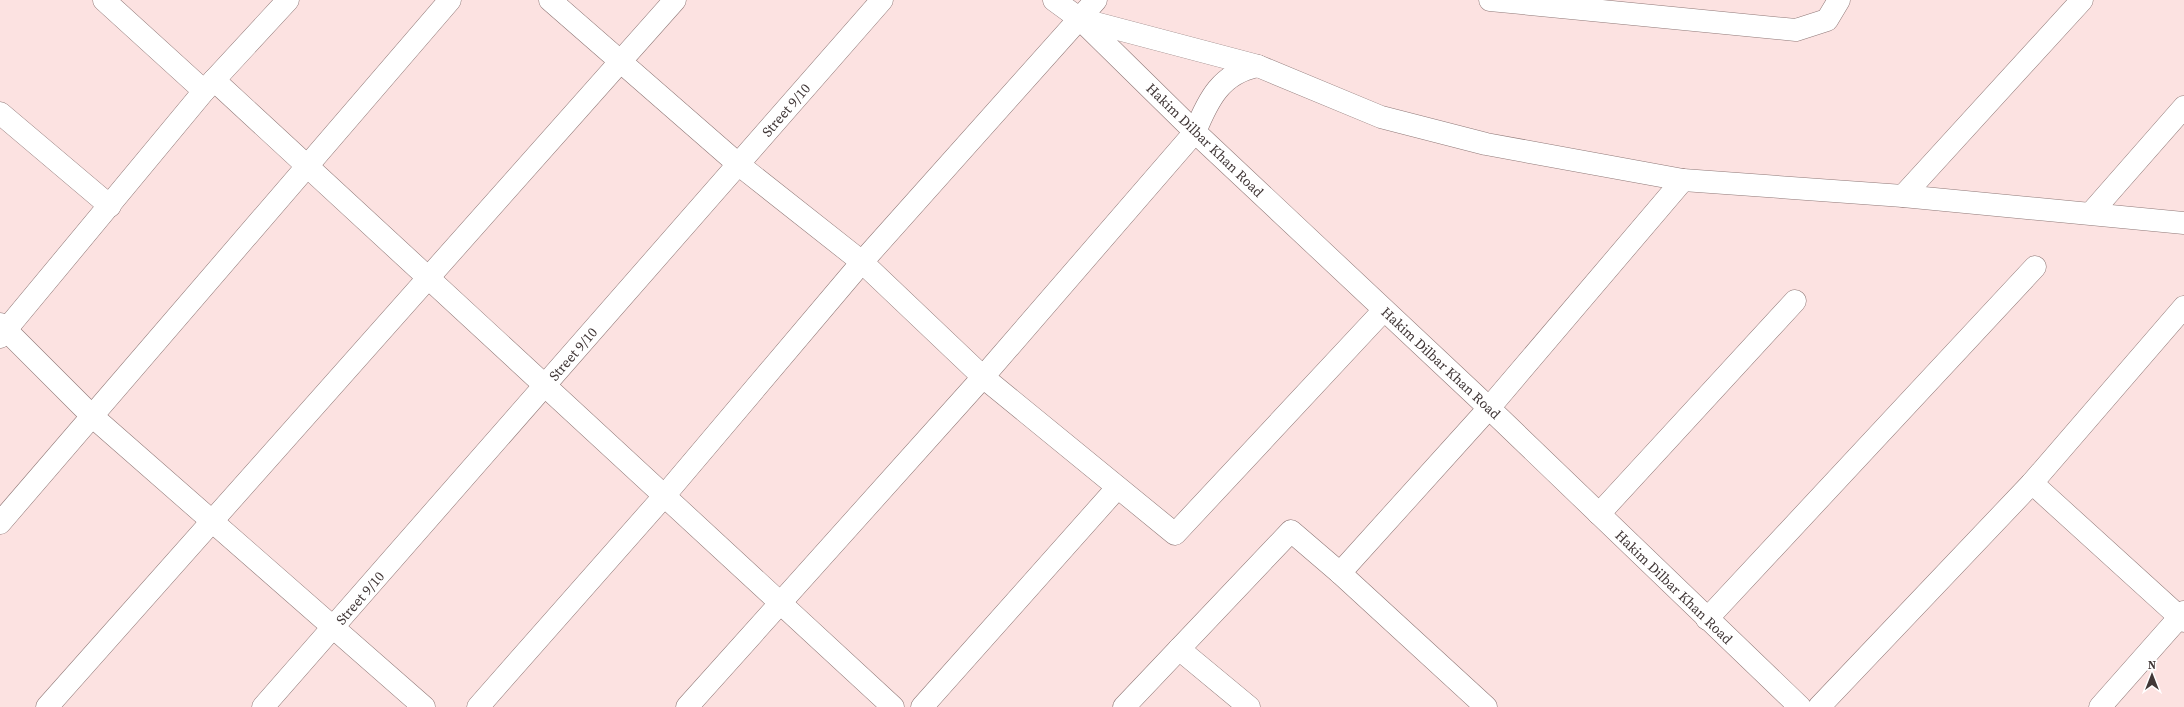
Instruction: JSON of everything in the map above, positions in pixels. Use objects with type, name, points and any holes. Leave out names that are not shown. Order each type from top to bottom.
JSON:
[{"type":"street","points":[[104,0],[307,166],[893,707]]},
{"type":"street","points":[[288,0],[209,86],[110,206],[2,331],[92,416],[424,707]]},
{"type":"street","points":[[0,523],[450,0]]},
{"type":"street","points":[[550,0],[738,164],[862,262],[982,376],[1175,534],[1384,310]]},
{"type":"street","points":[[47,707],[675,0]]},
{"type":"street","name":"Street 9/10","points":[[263,707],[334,628],[882,0]]},
{"type":"street","points":[[1054,0],[1080,19],[1258,66],[1381,117],[1486,144],[1683,180],[1903,196],[2184,223]]},
{"type":"street","points":[[478,707],[664,496],[862,262],[1096,0]]},
{"type":"street","points":[[1490,0],[1796,30],[1827,20],[1839,0]]},
{"type":"street","points":[[1903,196],[2082,0]]},
{"type":"street","name":"Hakim Dilbar Khan Road","points":[[1080,19],[1195,132],[1489,408],[1599,514],[1707,619],[1789,704]]},
{"type":"street","points":[[687,707],[982,376],[1195,132],[1205,106],[1223,83],[1244,68],[1258,66]]},
{"type":"street","points":[[2091,213],[2184,107]]},
{"type":"street","points":[[0,113],[110,206]]},
{"type":"street","points":[[1340,573],[1489,408],[1683,180]]},
{"type":"street","points":[[1707,619],[2035,267]]},
{"type":"street","points":[[1599,514],[1795,301]]},
{"type":"street","points":[[1819,707],[2032,482],[2184,307]]},
{"type":"street","points":[[2032,482],[2183,617],[2100,707]]},
{"type":"street","points":[[922,707],[1118,488]]},
{"type":"street","points":[[1124,707],[1291,531],[1340,573],[1486,707]]},
{"type":"street","points":[[1179,649],[1249,707]]}]
